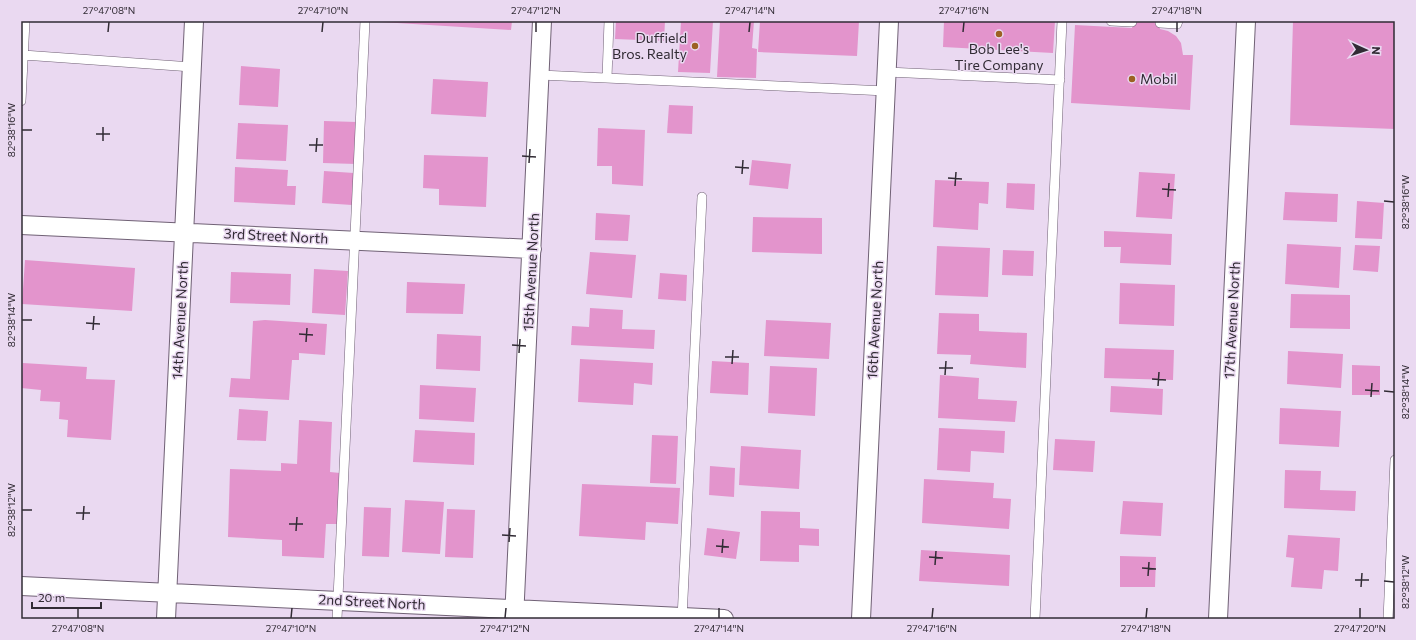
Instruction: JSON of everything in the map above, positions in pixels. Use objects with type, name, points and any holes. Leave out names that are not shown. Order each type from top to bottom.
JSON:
[{"type":"street","name":"14th Avenue North","points":[[166,619],[194,21]]},
{"type":"street","name":"15th Avenue North","points":[[515,614],[542,21]]},
{"type":"street","name":"16th Avenue North","points":[[861,619],[889,21]]},
{"type":"street","name":"17th Avenue North","points":[[1218,619],[1246,21]]},
{"type":"street","name":"3rd Street North","points":[[21,225],[532,249]]},
{"type":"street","name":"2nd Street North","points":[[21,586],[338,601],[515,614],[724,619]]},
{"type":"lane","points":[[21,102],[25,21]]},
{"type":"lane","points":[[337,619],[365,21]]},
{"type":"lane","points":[[607,78],[609,21]]},
{"type":"lane","points":[[1035,619],[1062,21]]},
{"type":"lane","points":[[1111,21],[1132,22]]},
{"type":"lane","points":[[1160,23],[1178,24],[1178,21]]},
{"type":"lane","points":[[23,55],[192,67]]},
{"type":"lane","points":[[886,72],[1060,80]]},
{"type":"lane","points":[[540,75],[886,91]]},
{"type":"lane","points":[[682,618],[702,197]]},
{"type":"lane","points":[[1388,619],[1395,460]]},
{"type":"building","points":[[381,21],[512,21],[511,30]]},
{"type":"building","points":[[616,21],[665,21],[664,41],[615,39]]},
{"type":"building","name":"Duffield Bros. Realty","points":[[681,21],[713,21],[710,73],[678,72]]},
{"type":"building","points":[[720,21],[754,21],[752,48],[757,49],[756,78],[717,77]]},
{"type":"building","points":[[760,21],[859,21],[857,56],[758,52]]},
{"type":"building","name":"Bob Lee's Tire Company","points":[[944,21],[1055,21],[1053,53],[943,47]]},
{"type":"building","name":"Mobil","points":[[1132,21],[1160,21],[1160,29],[1168,31],[1176,36],[1181,43],[1183,55],[1193,55],[1190,110],[1071,103],[1075,25],[1132,28]]},
{"type":"building","points":[[1293,21],[1395,21],[1395,129],[1290,125]]},
{"type":"building","points":[[241,66],[280,69],[278,107],[239,105]]},
{"type":"building","points":[[433,79],[488,82],[486,117],[431,114]]},
{"type":"building","points":[[669,105],[693,106],[692,134],[667,133]]},
{"type":"building","points":[[324,121],[357,122],[356,164],[323,163]]},
{"type":"building","points":[[238,123],[288,125],[286,161],[236,159]]},
{"type":"building","points":[[598,128],[645,130],[643,186],[612,184],[612,166],[597,166]]},
{"type":"building","points":[[424,155],[488,157],[486,207],[439,205],[439,189],[423,188]]},
{"type":"building","points":[[752,160],[791,164],[788,189],[749,185]]},
{"type":"building","points":[[235,167],[288,170],[287,186],[296,186],[295,205],[234,202]]},
{"type":"building","points":[[324,171],[354,173],[352,205],[322,203]]},
{"type":"building","points":[[1139,172],[1175,174],[1172,219],[1136,217]]},
{"type":"building","points":[[935,180],[989,182],[988,204],[979,203],[978,230],[933,227]]},
{"type":"building","points":[[1007,183],[1035,184],[1034,210],[1006,208]]},
{"type":"building","points":[[1285,192],[1338,194],[1337,222],[1283,220]]},
{"type":"building","points":[[1357,201],[1384,203],[1382,239],[1355,238]]},
{"type":"building","points":[[596,213],[630,215],[628,241],[595,240]]},
{"type":"building","points":[[753,217],[822,218],[822,254],[752,252]]},
{"type":"building","points":[[1104,231],[1172,234],[1171,265],[1120,263],[1121,247],[1104,247]]},
{"type":"building","points":[[1287,244],[1341,247],[1339,288],[1285,284]]},
{"type":"building","points":[[1355,245],[1380,246],[1378,272],[1353,270]]},
{"type":"building","points":[[937,246],[990,248],[988,297],[935,295]]},
{"type":"building","points":[[1003,250],[1034,251],[1033,276],[1002,275]]},
{"type":"building","points":[[590,252],[636,255],[632,298],[586,294]]},
{"type":"building","points":[[25,260],[135,268],[132,311],[22,304]]},
{"type":"building","points":[[314,269],[348,271],[345,315],[312,313]]},
{"type":"building","points":[[231,272],[291,274],[290,305],[230,303]]},
{"type":"building","points":[[660,273],[687,275],[686,301],[658,299]]},
{"type":"building","points":[[407,282],[465,284],[463,314],[406,313]]},
{"type":"building","points":[[1120,283],[1175,285],[1174,326],[1119,324]]},
{"type":"building","points":[[1291,294],[1350,295],[1350,329],[1290,328]]},
{"type":"building","points":[[590,308],[623,310],[622,329],[655,330],[654,349],[571,345],[572,326],[589,327]]},
{"type":"building","points":[[939,313],[979,314],[979,331],[1027,333],[1026,368],[970,364],[971,355],[937,354]]},
{"type":"building","points":[[265,320],[327,324],[325,355],[299,353],[299,360],[292,360],[289,400],[229,397],[231,378],[250,379],[253,321]]},
{"type":"building","points":[[766,320],[831,323],[829,359],[764,356]]},
{"type":"building","points":[[437,334],[481,336],[480,371],[436,369]]},
{"type":"building","points":[[1105,348],[1174,350],[1173,380],[1104,378]]},
{"type":"building","points":[[1288,351],[1343,354],[1341,388],[1287,384]]},
{"type":"building","points":[[580,359],[653,363],[652,385],[634,383],[633,405],[578,402]]},
{"type":"building","points":[[712,361],[749,363],[748,395],[710,393]]},
{"type":"building","points":[[23,363],[87,367],[86,379],[115,380],[111,440],[67,437],[68,420],[59,419],[60,402],[40,401],[41,390],[21,388]]},
{"type":"building","points":[[1352,365],[1380,366],[1380,395],[1352,395]]},
{"type":"building","points":[[770,366],[817,368],[815,416],[768,413]]},
{"type":"building","points":[[940,375],[979,378],[978,399],[1017,401],[1015,422],[938,418]]},
{"type":"building","points":[[420,385],[476,388],[474,422],[419,419]]},
{"type":"building","points":[[1111,386],[1163,389],[1162,415],[1110,412]]},
{"type":"building","points":[[1280,408],[1341,411],[1339,447],[1279,444]]},
{"type":"building","points":[[239,409],[268,411],[266,441],[237,440]]},
{"type":"building","points":[[299,420],[332,422],[330,472],[340,473],[338,524],[326,524],[324,558],[282,556],[282,540],[228,537],[230,469],[281,471],[281,463],[297,464]]},
{"type":"building","points":[[939,428],[1005,431],[1004,453],[971,451],[970,472],[937,470]]},
{"type":"building","points":[[415,430],[475,433],[474,465],[413,462]]},
{"type":"building","points":[[652,435],[678,436],[676,484],[650,483]]},
{"type":"building","points":[[1055,439],[1095,441],[1093,472],[1053,470]]},
{"type":"building","points":[[741,446],[801,450],[799,489],[739,485]]},
{"type":"building","points":[[710,466],[735,468],[734,497],[709,495]]},
{"type":"building","points":[[1285,470],[1321,471],[1320,490],[1356,491],[1355,511],[1284,508]]},
{"type":"building","points":[[924,479],[994,483],[993,498],[1011,499],[1009,529],[922,523]]},
{"type":"building","points":[[582,484],[680,488],[678,524],[646,522],[645,540],[579,536]]},
{"type":"building","points":[[405,500],[444,502],[440,554],[402,552]]},
{"type":"building","points":[[1123,501],[1163,503],[1161,536],[1120,534]]},
{"type":"building","points":[[364,507],[391,508],[389,557],[362,556]]},
{"type":"building","points":[[447,509],[475,510],[473,558],[445,557]]},
{"type":"building","points":[[761,511],[800,512],[800,528],[819,529],[819,546],[799,545],[799,562],[760,561]]},
{"type":"building","points":[[707,528],[740,532],[736,559],[704,555]]},
{"type":"building","points":[[1288,535],[1340,538],[1338,571],[1324,570],[1322,589],[1291,587],[1294,558],[1286,557]]},
{"type":"building","points":[[921,550],[1010,555],[1009,586],[919,581]]},
{"type":"building","points":[[1120,556],[1156,557],[1155,587],[1120,587]]},
{"type":"place","name":"Bob Lee's Tire Company","points":[[999,34]]},
{"type":"place","name":"Duffield Bros. Realty","points":[[695,46]]},
{"type":"place","name":"Mobil","points":[[1132,79]]}]
